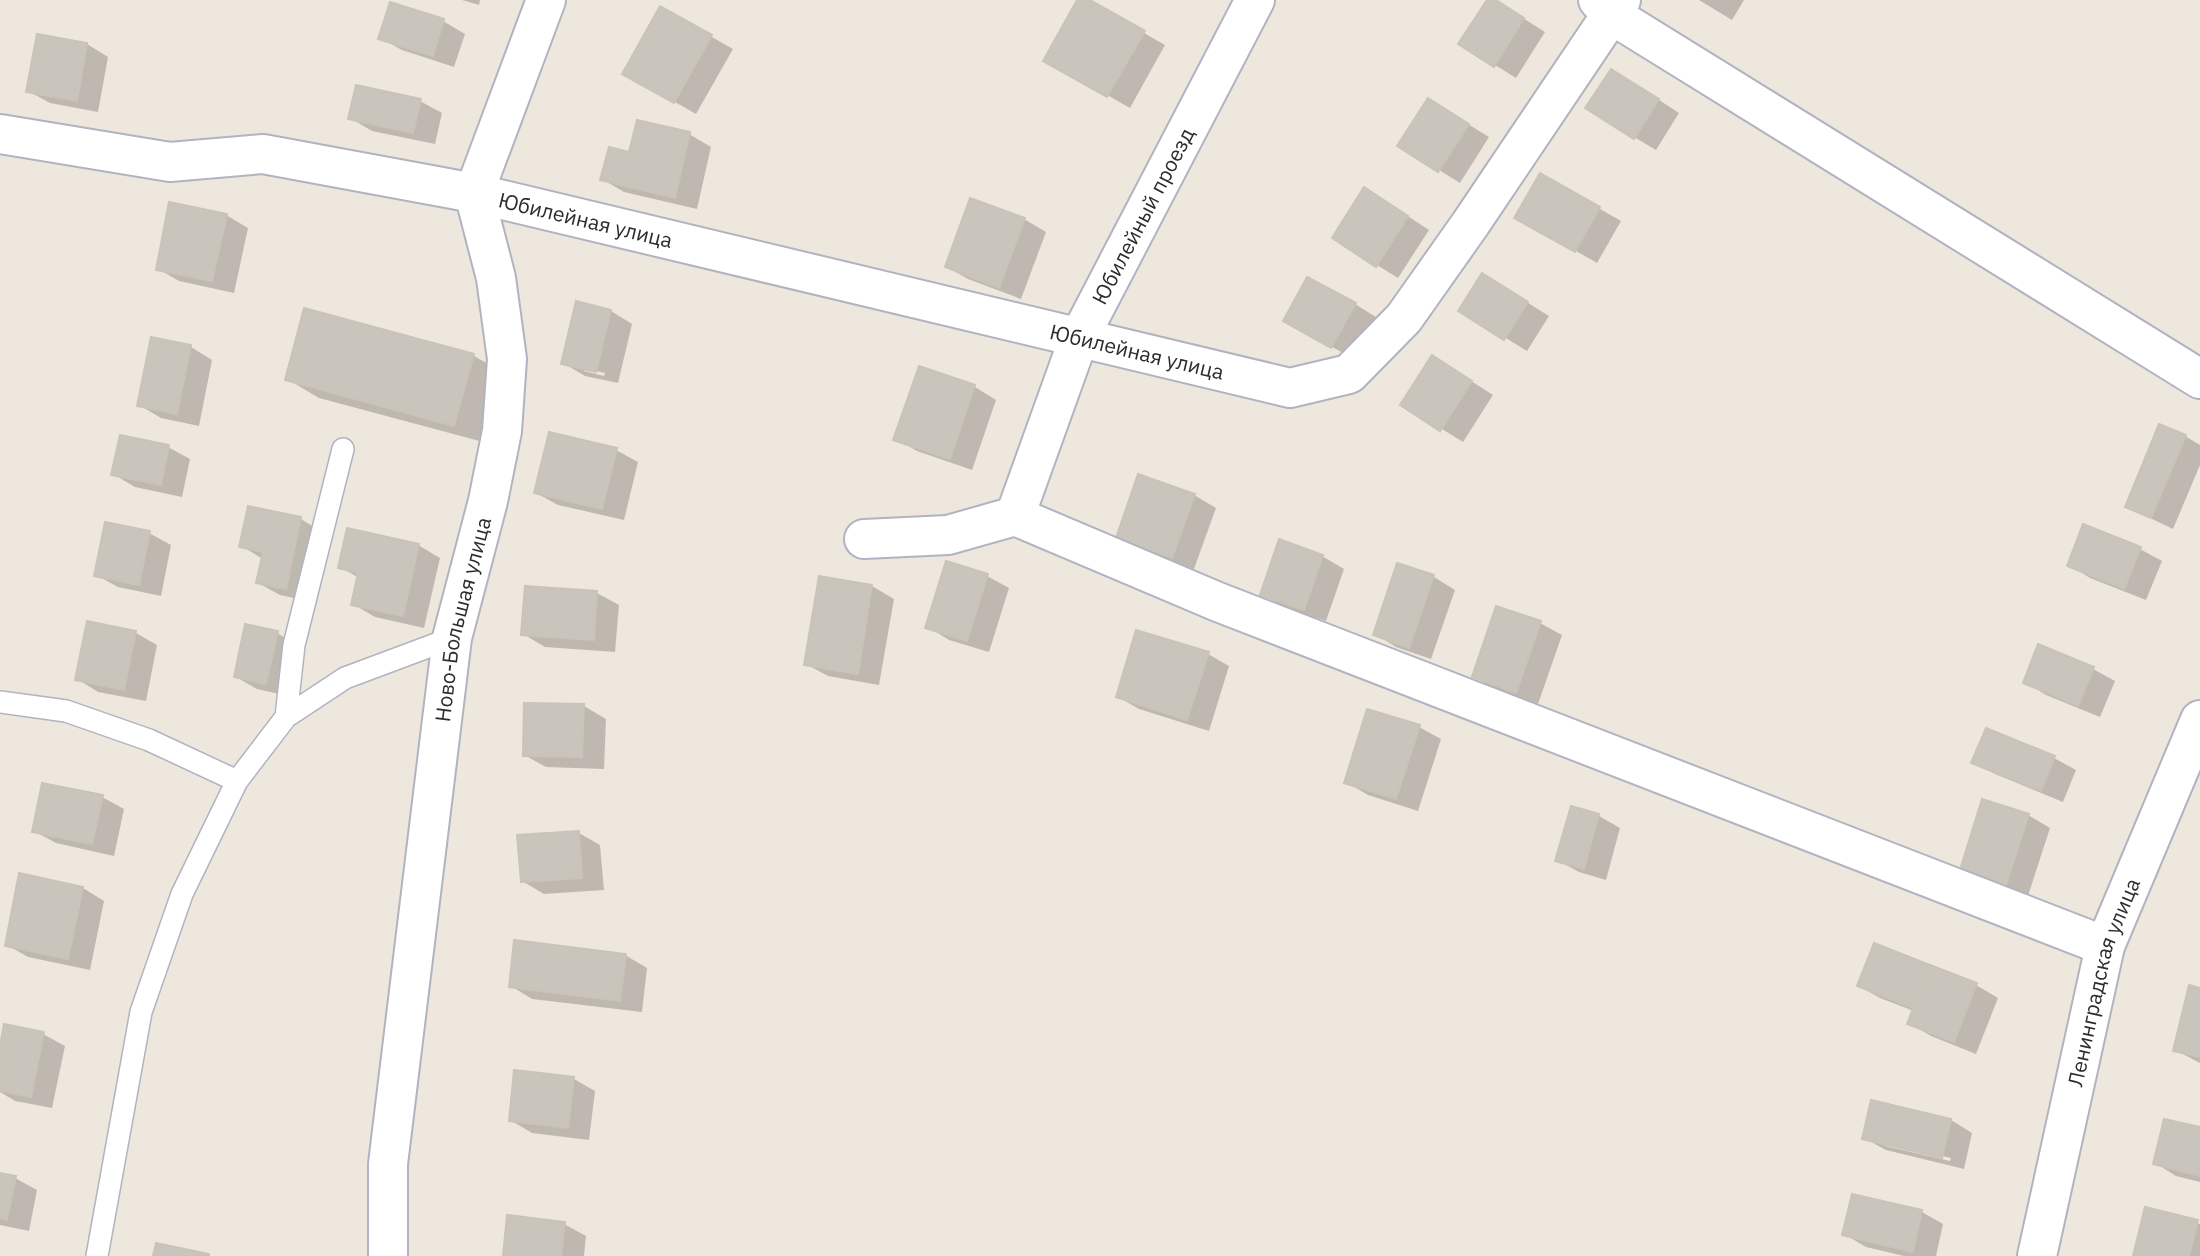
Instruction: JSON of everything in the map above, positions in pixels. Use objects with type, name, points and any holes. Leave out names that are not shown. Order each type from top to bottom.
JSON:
[{"type":"street","points":[[474,193],[546,0]]},
{"type":"street","name":"Юбилейный проезд","points":[[1015,516],[1079,338],[1255,0]]},
{"type":"street","points":[[1610,5],[2200,379]]},
{"type":"street","name":"Юбилейная улица","points":[[0,134],[170,162],[263,154],[474,193],[1290,388],[1349,374],[1404,318],[1610,5]]},
{"type":"street","name":"Ново-Большая улица","points":[[388,1256],[388,1164],[452,638],[488,501],[500,442],[507,359],[496,278],[474,193]]},
{"type":"street","points":[[864,539],[948,535],[1015,516],[1218,602],[2105,946]]},
{"type":"street","name":"Ленинградская улица","points":[[2037,1256],[2105,946],[2200,720]]},
{"type":"lane","points":[[286,717],[294,645],[343,449]]},
{"type":"lane","points":[[97,1256],[141,1012],[182,894],[237,781],[286,717],[345,678],[452,638]]},
{"type":"lane","points":[[0,702],[66,712],[149,740],[237,781]]},
{"type":"building","points":[[1077,0],[1090,0],[1145,31],[1107,97],[1043,61]]},
{"type":"building","points":[[1487,0],[1496,0],[1524,18],[1494,67],[1458,44]]},
{"type":"building","points":[[390,2],[444,19],[433,56],[378,39]]},
{"type":"building","points":[[660,6],[712,35],[674,103],[622,74]]},
{"type":"building","points":[[37,34],[87,43],[77,101],[26,92]]},
{"type":"building","points":[[1611,69],[1659,99],[1634,139],[1585,108]]},
{"type":"building","points":[[356,85],[421,99],[413,133],[348,119]]},
{"type":"building","points":[[1428,98],[1469,124],[1438,172],[1397,146]]},
{"type":"building","points":[[637,120],[690,132],[675,198],[600,180],[609,147],[629,152]]},
{"type":"building","points":[[1540,173],[1600,207],[1575,252],[1514,218]]},
{"type":"building","points":[[1364,187],[1408,216],[1376,267],[1332,238]]},
{"type":"building","points":[[970,198],[1025,218],[999,288],[945,267]]},
{"type":"building","points":[[169,202],[227,214],[212,281],[156,270]]},
{"type":"building","points":[[1482,273],[1528,302],[1504,340],[1458,311]]},
{"type":"building","points":[[1307,277],[1356,303],[1331,348],[1283,321]]},
{"type":"building","points":[[576,301],[611,310],[596,372],[561,364]]},
{"type":"building","points":[[304,308],[474,354],[454,426],[285,380]]},
{"type":"building","points":[[151,337],[191,345],[177,414],[137,406]]},
{"type":"building","points":[[1432,355],[1472,381],[1440,431],[1400,405]]},
{"type":"building","points":[[919,366],[975,385],[950,459],[893,440]]},
{"type":"building","points":[[2159,424],[2186,435],[2151,518],[2125,507]]},
{"type":"building","points":[[549,432],[617,448],[602,509],[534,493]]},
{"type":"building","points":[[120,435],[169,445],[161,485],[111,475]]},
{"type":"building","points":[[1138,474],[1195,494],[1172,558],[1116,538]]},
{"type":"building","points":[[248,506],[301,517],[286,589],[256,583],[263,552],[239,547]]},
{"type":"building","points":[[105,522],[150,531],[139,585],[94,576]]},
{"type":"building","points":[[2083,524],[2141,547],[2124,589],[2067,566]]},
{"type":"building","points":[[347,528],[419,544],[403,616],[351,605],[358,573],[338,568]]},
{"type":"building","points":[[1279,539],[1323,555],[1304,610],[1260,595]]},
{"type":"building","points":[[946,561],[988,574],[967,641],[925,628]]},
{"type":"building","points":[[1397,563],[1434,575],[1409,648],[1373,635]]},
{"type":"building","points":[[819,576],[872,585],[858,674],[804,665]]},
{"type":"building","points":[[525,586],[597,591],[594,640],[521,635]]},
{"type":"building","points":[[1496,606],[1541,621],[1516,693],[1472,677]]},
{"type":"building","points":[[87,621],[136,631],[124,690],[75,680]]},
{"type":"building","points":[[245,624],[278,631],[266,684],[234,677]]},
{"type":"building","points":[[1136,630],[1209,652],[1187,720],[1116,697]]},
{"type":"building","points":[[2038,644],[2094,667],[2078,706],[2023,683]]},
{"type":"building","points":[[524,703],[584,704],[582,757],[523,756]]},
{"type":"building","points":[[1367,709],[1420,725],[1396,799],[1344,783]]},
{"type":"building","points":[[1986,728],[2055,756],[2041,791],[1971,763]]},
{"type":"building","points":[[42,783],[103,795],[92,844],[32,832]]},
{"type":"building","points":[[1982,799],[2029,814],[2005,888],[1959,873]]},
{"type":"building","points":[[1571,806],[1599,814],[1584,869],[1555,861]]},
{"type":"building","points":[[579,831],[582,878],[521,882],[517,835]]},
{"type":"building","points":[[19,873],[83,887],[68,959],[5,946]]},
{"type":"building","points":[[514,940],[626,954],[620,1001],[509,987]]},
{"type":"building","points":[[1874,943],[1930,965],[1913,1008],[1857,986]]},
{"type":"building","points":[[1930,965],[1977,983],[1954,1042],[1907,1024]]},
{"type":"building","points":[[2189,985],[2200,988],[2200,1057],[2173,1051]]},
{"type":"building","points":[[4,1024],[44,1032],[31,1097],[0,1091],[0,1046]]},
{"type":"building","points":[[514,1070],[574,1077],[568,1128],[509,1121]]},
{"type":"building","points":[[1871,1100],[1951,1119],[1942,1158],[1862,1139]]},
{"type":"building","points":[[2164,1119],[2200,1127],[2200,1176],[2153,1164]]},
{"type":"building","points":[[0,1173],[16,1176],[7,1220],[0,1218]]},
{"type":"building","points":[[1852,1194],[1922,1210],[1913,1252],[1842,1235]]},
{"type":"building","points":[[2145,1207],[2198,1220],[2189,1256],[2133,1256]]},
{"type":"building","points":[[507,1215],[565,1222],[561,1256],[503,1256]]},
{"type":"building","points":[[156,1243],[209,1254],[209,1256],[153,1256]]}]
